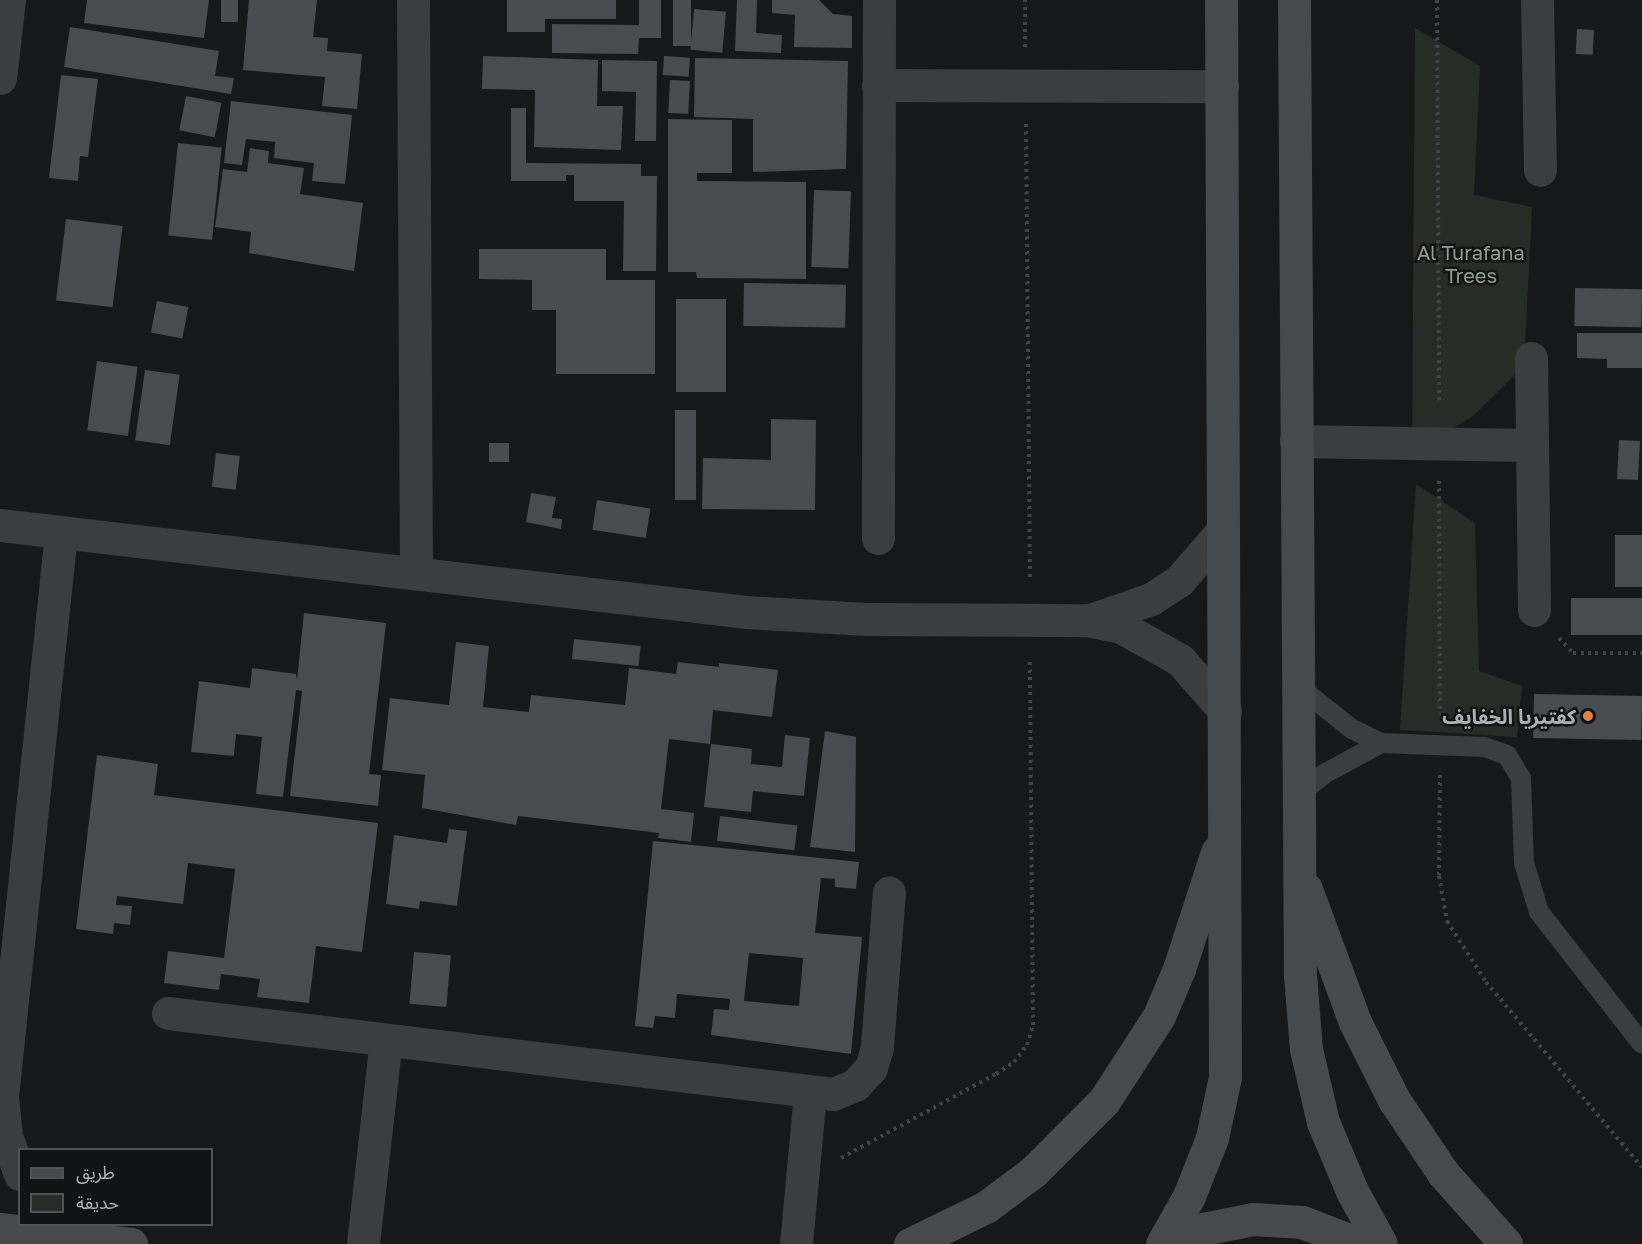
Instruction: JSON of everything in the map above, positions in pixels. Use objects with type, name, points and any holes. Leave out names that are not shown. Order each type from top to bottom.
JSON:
[{"type":"main road","points":[[1162,1244],[1189,1196],[1212,1138],[1226,1077],[1221,0]]},
{"type":"main road","points":[[1294,0],[1300,975],[1306,1050],[1323,1122],[1353,1191],[1381,1244]]},
{"type":"main road","points":[[910,1244],[986,1207],[1034,1172],[1104,1101],[1159,1016],[1179,969],[1226,828]]},
{"type":"main road","points":[[1299,873],[1355,1022],[1394,1100],[1443,1173],[1506,1244]]},
{"type":"main road","points":[[1172,1244],[1203,1229],[1253,1219],[1302,1222],[1359,1244]]},
{"type":"main road","points":[[0,1229],[60,1231],[131,1244]]},
{"type":"street","points":[[0,78],[9,0]]},
{"type":"street","points":[[413,0],[416,573]]},
{"type":"street","points":[[878,538],[879,0]]},
{"type":"street","points":[[1537,0],[1540,170]]},
{"type":"street","points":[[878,85],[1222,86]]},
{"type":"street","points":[[1531,358],[1534,610]]},
{"type":"street","points":[[1296,441],[1532,445]]},
{"type":"street","points":[[0,525],[784,615],[1088,620],[1121,627],[1180,660],[1225,711]]},
{"type":"street","points":[[1088,620],[1151,599],[1179,581],[1223,530]]},
{"type":"street","points":[[18,1169],[6,1136],[1,1098],[62,532]]},
{"type":"street","points":[[168,1013],[833,1094],[848,1088],[871,1068],[877,1047],[889,892]]},
{"type":"street","points":[[363,1244],[386,1040]]},
{"type":"street","points":[[796,1244],[810,1092]]},
{"type":"lane","points":[[1299,687],[1352,729],[1381,743],[1496,749],[1516,765],[1521,778],[1524,863],[1539,912],[1642,1044]]},
{"type":"lane","points":[[1300,793],[1324,774],[1381,743]]},
{"type":"path","points":[[1437,0],[1439,876],[1447,921],[1486,982],[1642,1167]]},
{"type":"path","points":[[1534,610],[1573,653],[1642,653]]},
{"type":"green space","name":"Al Turafana Trees","points":[[1415,28],[1480,66],[1474,195],[1532,207],[1524,366],[1473,416],[1412,453]]},
{"type":"green space","points":[[1416,484],[1475,523],[1479,671],[1522,686],[1517,737],[1400,730]]},
{"type":"building","points":[[87,0],[209,0],[204,38],[84,23]]},
{"type":"building","points":[[221,0],[238,0],[238,22],[221,22]]},
{"type":"building","points":[[249,0],[317,0],[313,37],[328,38],[327,51],[362,54],[357,109],[322,106],[325,77],[243,70]]},
{"type":"building","points":[[507,0],[616,0],[616,19],[545,19],[545,32],[507,32]]},
{"type":"building","points":[[639,0],[661,0],[661,38],[639,38],[638,54],[552,53],[552,24],[639,25]]},
{"type":"building","points":[[673,0],[691,0],[691,46],[673,46]]},
{"type":"building","points":[[737,0],[757,0],[756,33],[782,35],[781,53],[735,51]]},
{"type":"building","points":[[772,0],[819,0],[833,14],[852,16],[852,48],[794,47],[795,15],[772,13]]},
{"type":"building","points":[[694,9],[726,12],[722,53],[690,50]]},
{"type":"building","points":[[70,27],[219,51],[215,76],[234,78],[231,94],[64,67]]},
{"type":"building","points":[[1577,29],[1594,30],[1593,55],[1576,54]]},
{"type":"building","points":[[483,56],[598,60],[597,106],[623,106],[621,150],[534,147],[535,90],[482,89]]},
{"type":"building","points":[[664,56],[690,58],[689,77],[663,75]]},
{"type":"building","points":[[695,58],[848,61],[846,169],[753,172],[753,119],[694,117]]},
{"type":"building","points":[[602,60],[657,61],[656,141],[635,141],[636,92],[602,91]]},
{"type":"building","points":[[61,75],[98,79],[88,157],[80,156],[78,181],[49,178]]},
{"type":"building","points":[[670,80],[690,81],[688,114],[668,113]]},
{"type":"building","points":[[186,96],[221,103],[215,137],[179,130]]},
{"type":"building","points":[[231,101],[352,115],[345,184],[312,181],[314,163],[274,158],[275,142],[246,139],[242,165],[224,163]]},
{"type":"building","points":[[511,108],[526,108],[526,163],[641,164],[641,176],[657,176],[656,271],[623,271],[624,201],[574,201],[574,175],[566,175],[566,181],[511,181]]},
{"type":"building","points":[[668,119],[732,120],[732,173],[697,173],[697,181],[806,182],[806,279],[697,278],[696,272],[668,272]]},
{"type":"building","points":[[178,143],[222,148],[212,240],[168,235]]},
{"type":"building","points":[[250,148],[269,151],[268,163],[304,168],[300,194],[363,203],[354,271],[249,253],[251,232],[215,227],[223,169],[247,172]]},
{"type":"building","points":[[814,190],[851,191],[848,268],[811,267]]},
{"type":"building","points":[[66,219],[123,226],[113,307],[56,300]]},
{"type":"building","points":[[479,249],[606,249],[606,280],[655,280],[655,374],[556,374],[556,310],[532,310],[532,280],[479,279]]},
{"type":"building","points":[[744,283],[846,285],[845,328],[743,326]]},
{"type":"building","points":[[1575,288],[1642,289],[1641,327],[1574,326]]},
{"type":"building","points":[[676,299],[726,299],[726,392],[676,392]]},
{"type":"building","points":[[157,301],[188,307],[182,339],[151,332]]},
{"type":"building","points":[[1577,333],[1642,333],[1642,368],[1607,368],[1607,359],[1577,358]]},
{"type":"building","points":[[97,361],[138,367],[128,436],[87,430]]},
{"type":"building","points":[[145,370],[180,375],[170,445],[135,440]]},
{"type":"building","points":[[675,410],[696,410],[696,500],[675,500]]},
{"type":"building","points":[[771,419],[816,420],[815,510],[702,509],[703,458],[771,460]]},
{"type":"building","points":[[1619,440],[1640,441],[1638,480],[1617,479]]},
{"type":"building","points":[[489,443],[509,443],[509,462],[489,462]]},
{"type":"building","points":[[216,453],[240,456],[236,490],[212,487]]},
{"type":"building","points":[[531,493],[556,497],[552,518],[562,519],[561,529],[526,522]]},
{"type":"building","points":[[597,500],[650,508],[646,538],[592,530]]},
{"type":"building","points":[[1615,535],[1642,535],[1642,587],[1615,587]]},
{"type":"building","points":[[1571,598],[1642,598],[1642,635],[1571,635]]},
{"type":"building","points":[[304,613],[386,623],[369,774],[381,775],[378,806],[290,796],[302,691],[296,690],[283,797],[256,794],[262,737],[236,734],[234,756],[191,752],[199,681],[250,688],[252,668],[296,674],[297,680]]},
{"type":"building","points":[[574,639],[641,646],[639,666],[572,659]]},
{"type":"building","points":[[456,642],[489,646],[483,707],[529,712],[531,695],[625,705],[629,668],[676,674],[678,662],[719,667],[719,663],[778,670],[772,717],[713,710],[710,744],[669,739],[661,809],[694,813],[691,842],[658,838],[659,833],[518,816],[516,825],[422,808],[425,775],[382,770],[390,698],[449,705]]},
{"type":"building","name":"كفتيريا الخفايف","points":[[1534,694],[1642,696],[1641,740],[1533,738]]},
{"type":"building","points":[[825,731],[856,737],[855,852],[810,847]]},
{"type":"building","points":[[785,735],[810,738],[804,796],[753,791],[751,812],[704,807],[711,744],[752,749],[751,764],[782,767]]},
{"type":"building","points":[[97,755],[158,764],[154,795],[378,823],[362,952],[316,946],[309,1003],[257,997],[260,979],[221,974],[219,990],[164,983],[168,951],[224,958],[235,869],[188,863],[183,904],[117,896],[116,905],[132,906],[130,925],[114,923],[113,934],[76,929]]},
{"type":"building","points":[[720,816],[797,826],[794,850],[717,841]]},
{"type":"building","points":[[449,829],[467,831],[457,906],[420,901],[419,909],[386,904],[394,835],[447,843]]},
{"type":"building","points":[[653,841],[859,862],[856,889],[835,887],[835,879],[821,878],[815,933],[862,937],[851,1054],[711,1035],[714,1009],[729,1010],[730,999],[677,994],[675,1018],[655,1016],[653,1028],[635,1026]],"holes":[[[749,953],[803,958],[799,1006],[744,1001]]]},
{"type":"building","points":[[414,952],[451,955],[446,1007],[409,1004]]},
{"type":"place","name":"كفتيريا الخفايف","points":[[1588,716]]}]
